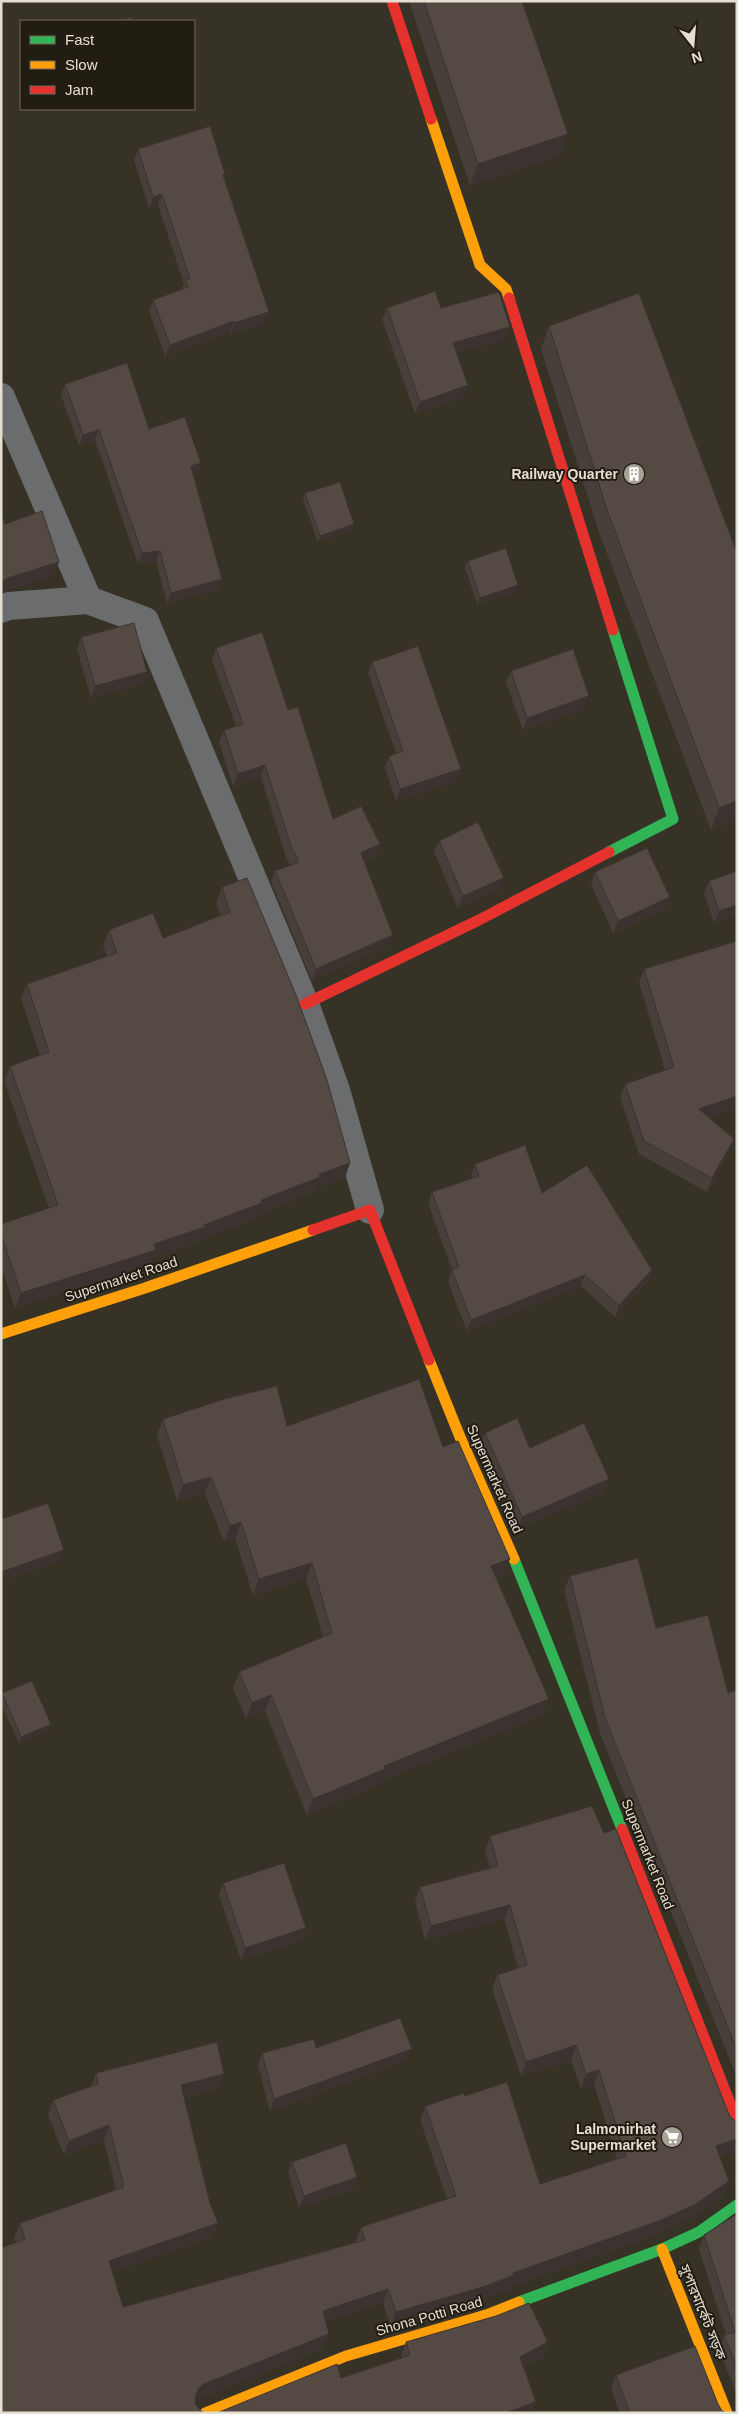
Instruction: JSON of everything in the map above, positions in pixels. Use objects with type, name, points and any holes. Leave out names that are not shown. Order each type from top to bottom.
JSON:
[{"type":"main road","points":[[305,1004],[479,920],[673,818],[506,289],[480,265],[392,1]]},
{"type":"main road","name":"Supermarket Road","points":[[1,1334],[145,1288],[370,1210],[460,1437],[524,1582],[737,2121]]},
{"type":"main road","points":[[662,2250],[700,2232],[737,2205]]},
{"type":"main road","name":"Shona Potti Road","points":[[205,2413],[346,2356],[486,2316],[662,2250]]},
{"type":"main road","name":"সুপারমার্কেট সড়ক","points":[[662,2250],[727,2413]]},
{"type":"street","points":[[1,397],[88,600]]},
{"type":"street","points":[[1,609],[9,606],[88,600],[145,621],[305,1004],[336,1090],[370,1210]]},
{"type":"building","points":[[424,1],[522,1],[568,134],[478,164]]},
{"type":"building","points":[[210,126],[225,174],[223,175],[269,312],[234,323],[234,321],[170,345],[153,300],[188,287],[186,280],[190,279],[162,194],[153,197],[138,149]]},
{"type":"building","points":[[435,291],[441,308],[499,292],[510,327],[453,343],[468,385],[420,402],[387,308]]},
{"type":"building","name":"Railway Quarter","points":[[639,293],[737,553],[737,801],[719,808],[607,510],[549,326]]},
{"type":"building","points":[[127,363],[149,429],[185,417],[201,463],[191,466],[222,579],[171,593],[160,551],[142,553],[99,430],[83,435],[65,384]]},
{"type":"building","points":[[340,482],[354,524],[320,536],[305,493]]},
{"type":"building","points":[[42,511],[59,562],[1,582],[1,514],[5,524]]},
{"type":"building","points":[[506,548],[518,585],[480,598],[468,561]]},
{"type":"building","points":[[134,623],[147,672],[95,686],[81,637]]},
{"type":"building","points":[[262,632],[288,710],[298,707],[333,819],[361,806],[380,844],[361,853],[393,935],[316,969],[275,871],[299,862],[291,846],[265,765],[238,774],[224,730],[243,724],[216,648]]},
{"type":"building","points":[[418,646],[461,769],[400,789],[389,756],[403,751],[372,662]]},
{"type":"building","points":[[573,649],[589,696],[527,718],[511,671]]},
{"type":"building","points":[[478,822],[504,878],[463,896],[439,841]]},
{"type":"building","points":[[647,848],[670,897],[618,921],[595,872]]},
{"type":"building","points":[[737,871],[737,905],[719,911],[709,881]]},
{"type":"building","points":[[247,878],[296,995],[327,1080],[350,1163],[319,1174],[320,1177],[261,1200],[262,1203],[204,1225],[205,1227],[154,1244],[156,1250],[21,1293],[1,1234],[1,1224],[58,1205],[10,1066],[49,1052],[27,984],[117,953],[109,930],[153,913],[163,938],[230,912],[222,887]]},
{"type":"building","points":[[737,941],[737,1096],[699,1109],[734,1139],[712,1178],[644,1141],[625,1084],[674,1067],[644,969]]},
{"type":"building","points":[[525,1145],[542,1193],[587,1165],[652,1270],[619,1305],[585,1275],[471,1320],[452,1270],[459,1267],[432,1192],[479,1176],[475,1164]]},
{"type":"building","points":[[419,1379],[443,1447],[458,1441],[510,1559],[491,1566],[549,1699],[384,1766],[385,1769],[313,1799],[271,1695],[252,1703],[239,1672],[332,1633],[312,1563],[259,1579],[241,1522],[230,1526],[211,1477],[183,1485],[163,1419],[224,1399],[277,1386],[287,1426]]},
{"type":"building","points":[[517,1418],[530,1448],[584,1423],[609,1479],[522,1517],[485,1433]]},
{"type":"building","points":[[48,1503],[64,1550],[1,1572],[1,1519]]},
{"type":"building","points":[[638,1558],[656,1628],[708,1615],[728,1693],[737,1690],[737,2050],[605,1718],[570,1576]]},
{"type":"building","points":[[32,1681],[51,1724],[21,1737],[2,1693]]},
{"type":"building","points":[[592,1806],[604,1833],[616,1829],[728,2112],[732,2119],[737,2121],[737,2139],[716,2146],[729,2181],[696,2204],[661,2220],[513,2273],[514,2275],[486,2286],[396,2312],[388,2289],[323,2311],[329,2334],[204,2384],[198,2389],[195,2397],[196,2405],[205,2413],[1,2413],[1,2248],[25,2239],[20,2223],[124,2187],[109,2125],[69,2141],[53,2100],[98,2084],[96,2073],[217,2042],[224,2074],[181,2085],[210,2203],[218,2223],[109,2261],[123,2307],[365,2240],[361,2227],[456,2196],[425,2106],[464,2093],[465,2096],[507,2082],[540,2184],[626,2156],[599,2070],[586,2074],[576,2045],[526,2062],[497,1975],[527,1965],[510,1905],[431,1926],[420,1887],[498,1866],[490,1836]]},
{"type":"building","points":[[284,1863],[306,1928],[245,1948],[223,1883]]},
{"type":"building","points":[[400,2018],[412,2049],[274,2099],[262,2053],[314,2039],[316,2048]]},
{"type":"building","points":[[346,2143],[357,2177],[304,2196],[292,2162]]},
{"type":"building","points":[[737,2214],[737,2368],[724,2335],[735,2332],[704,2235]]},
{"type":"building","points":[[529,2303],[548,2342],[520,2357],[536,2402],[505,2413],[217,2413],[337,2364],[341,2378],[410,2355],[406,2342],[496,2316]]},
{"type":"building","points":[[695,2346],[718,2404],[722,2411],[727,2413],[630,2413],[616,2375]]},
{"type":"traffic: fast","points":[[609,852],[673,819],[613,630]]},
{"type":"traffic: fast","points":[[514,1559],[622,1829]]},
{"type":"traffic: fast","points":[[519,2302],[662,2249],[699,2232],[737,2205]]},
{"type":"traffic: slow","points":[[431,119],[480,265],[506,289],[509,298]]},
{"type":"traffic: slow","points":[[1,1334],[145,1288],[313,1230]]},
{"type":"traffic: slow","points":[[429,1360],[460,1437],[514,1559]]},
{"type":"traffic: slow","points":[[662,2249],[727,2413]]},
{"type":"traffic: slow","points":[[205,2413],[346,2356],[486,2315],[519,2302]]},
{"type":"traffic: jam","points":[[392,1],[431,119]]},
{"type":"traffic: jam","points":[[509,298],[613,630]]},
{"type":"traffic: jam","points":[[305,1004],[479,920],[609,852]]},
{"type":"traffic: jam","points":[[313,1230],[370,1210],[429,1360]]},
{"type":"traffic: jam","points":[[622,1829],[737,2121]]},
{"type":"place","name":"Railway Quarter","points":[[634,474]]},
{"type":"place","name":"Lalmonirhat Supermarket","points":[[672,2137]]}]
